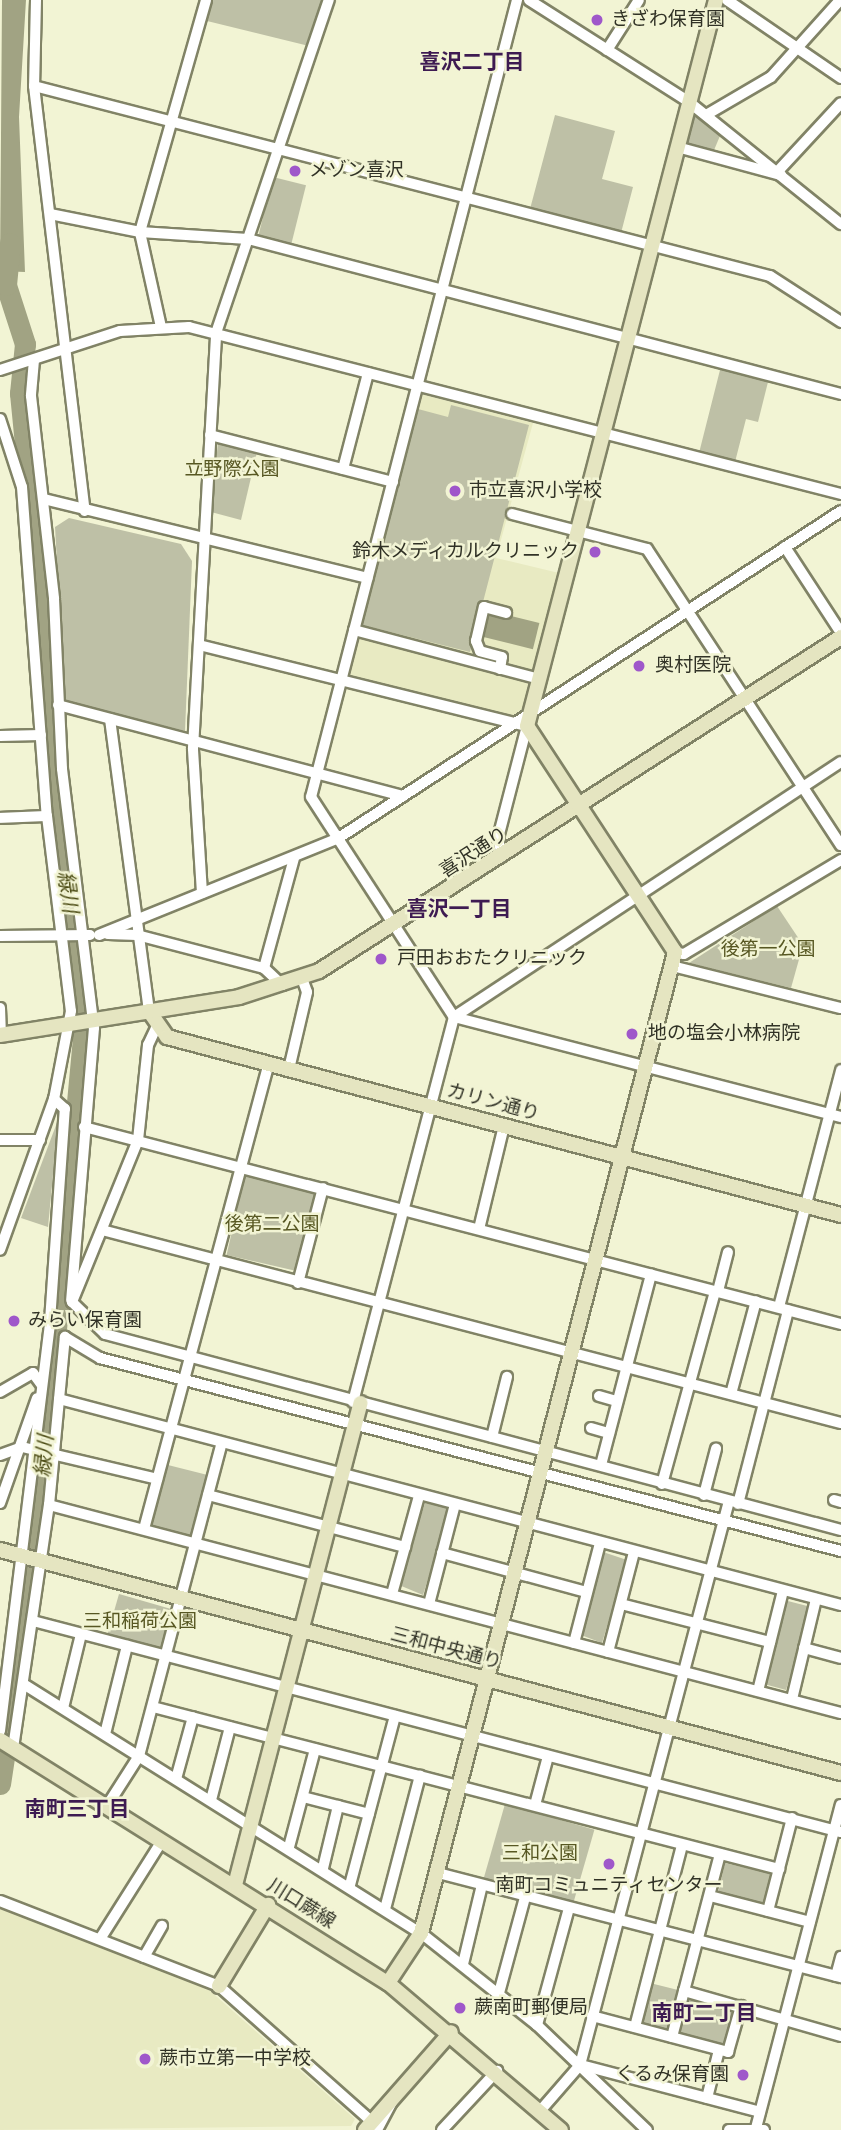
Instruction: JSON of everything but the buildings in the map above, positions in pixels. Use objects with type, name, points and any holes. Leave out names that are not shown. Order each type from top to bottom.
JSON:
[{"type":"street","points":[[36,0],[34,86],[85,511]]},
{"type":"street","points":[[161,327],[140,232],[206,0]]},
{"type":"street","points":[[202,893],[194,741],[216,333],[329,0]]},
{"type":"street","points":[[517,0],[355,630],[339,680],[311,797],[454,1017],[841,1116]]},
{"type":"street","points":[[529,0],[689,102],[788,177],[841,225]]},
{"type":"street","points":[[607,50],[639,0]]},
{"type":"street","points":[[502,858],[498,838],[523,722],[539,679],[716,0]]},
{"type":"street","points":[[727,0],[841,78]]},
{"type":"street","points":[[706,115],[771,77],[799,49],[840,0]]},
{"type":"street","points":[[34,86],[770,276],[841,322]]},
{"type":"street","points":[[779,170],[841,103]]},
{"type":"street","points":[[677,147],[788,177]]},
{"type":"street","points":[[50,214],[140,232],[248,239],[841,394]]},
{"type":"street","points":[[0,370],[120,331],[161,327],[216,333],[841,494]]},
{"type":"street","points":[[34,360],[31,396],[44,499],[58,705],[93,1020],[72,1302],[105,1334],[841,1530]]},
{"type":"street","points":[[343,470],[368,373]]},
{"type":"street","points":[[0,419],[22,487],[47,816],[64,936],[70,1023],[54,1099],[0,1250]]},
{"type":"street","points":[[210,435],[393,482]]},
{"type":"street","points":[[44,499],[85,511],[204,535],[368,578]]},
{"type":"street","points":[[99,935],[337,839],[523,722],[841,511]]},
{"type":"street","points":[[512,514],[647,549],[841,845]]},
{"type":"street","points":[[785,548],[841,635]]},
{"type":"street","points":[[499,669],[502,657],[480,651],[476,641],[484,607],[506,613]]},
{"type":"street","points":[[355,630],[539,679]]},
{"type":"street","name":"喜沢通り","points":[[1,1035],[149,1011],[282,985],[302,978],[396,927],[841,635]]},
{"type":"street","points":[[199,645],[523,722],[674,959],[841,1008]]},
{"type":"street","points":[[58,705],[403,796]]},
{"type":"street","points":[[72,1302],[138,1140],[148,1045],[156,1028],[149,1011],[137,935],[110,719]]},
{"type":"street","points":[[0,736],[41,734]]},
{"type":"street","points":[[235,1885],[342,1476],[379,1303],[454,1017],[635,895],[841,762]]},
{"type":"street","points":[[0,818],[47,816]]},
{"type":"street","points":[[264,968],[294,858]]},
{"type":"street","points":[[388,1983],[421,1933],[674,959],[841,860]]},
{"type":"street","points":[[0,936],[137,935],[264,968],[282,985]]},
{"type":"street","points":[[289,1069],[307,992],[302,978]]},
{"type":"street","points":[[0,1008],[1,1035]]},
{"type":"street","name":"カリン通り","points":[[156,1028],[167,1037],[841,1215]]},
{"type":"street","points":[[144,1529],[183,1379],[192,1358],[218,1262],[269,1064]]},
{"type":"street","points":[[540,2111],[580,2064],[723,1520],[734,1503],[764,1403],[806,1206],[841,1070]]},
{"type":"street","points":[[0,1731],[37,1450],[65,1126],[65,1109],[54,1099]]},
{"type":"street","points":[[479,1229],[504,1126]]},
{"type":"street","points":[[84,1127],[841,1324]]},
{"type":"street","points":[[0,1140],[40,1140]]},
{"type":"street","points":[[298,1283],[323,1188]]},
{"type":"street","points":[[102,1230],[841,1423]]},
{"type":"street","points":[[662,1483],[728,1252]]},
{"type":"street","points":[[601,1465],[651,1274]]},
{"type":"street","points":[[731,1394],[756,1301]]},
{"type":"street","points":[[6,1744],[24,1685],[49,1505],[65,1337],[100,1358],[841,1552]]},
{"type":"street","points":[[0,1392],[33,1373],[42,1381]]},
{"type":"street","points":[[492,1437],[507,1377]]},
{"type":"street","points":[[0,1503],[22,1447],[42,1381]]},
{"type":"street","points":[[600,1396],[617,1401]]},
{"type":"street","points":[[59,1399],[221,1445],[841,1605]]},
{"type":"street","points":[[591,1428],[609,1433]]},
{"type":"street","points":[[107,1807],[139,1756],[221,1445]]},
{"type":"street","points":[[0,1455],[22,1447],[54,1452],[157,1479]]},
{"type":"street","points":[[704,1495],[716,1449]]},
{"type":"street","points":[[208,1495],[405,1547]]},
{"type":"street","points":[[392,1594],[419,1496]]},
{"type":"street","points":[[429,1604],[455,1504]]},
{"type":"street","points":[[49,1505],[841,1713]]},
{"type":"street","points":[[574,1643],[600,1543]]},
{"type":"street","points":[[0,1550],[23,1559]]},
{"type":"street","points":[[608,1652],[634,1552]]},
{"type":"street","points":[[442,1553],[587,1592]]},
{"type":"street","name":"三和中央通り","points":[[23,1559],[841,1773]]},
{"type":"street","points":[[758,1691],[783,1591]]},
{"type":"street","points":[[792,1699],[816,1599]]},
{"type":"street","points":[[621,1604],[770,1642]]},
{"type":"street","points":[[33,1621],[838,1831]]},
{"type":"street","points":[[63,1708],[81,1634]]},
{"type":"street","points":[[0,1637],[12,1643]]},
{"type":"street","points":[[105,1734],[127,1646]]},
{"type":"street","points":[[804,1648],[841,1658]]},
{"type":"street","points":[[24,1685],[323,1868],[421,1933],[537,2025],[647,2130]]},
{"type":"street","points":[[153,1707],[779,1869]]},
{"type":"street","points":[[350,1885],[395,1716]]},
{"type":"street","points":[[176,1779],[193,1717]]},
{"type":"street","points":[[211,1800],[230,1727]]},
{"type":"street","name":"川口蕨線","points":[[6,1744],[268,1905],[388,1983],[498,2071],[561,2130]]},
{"type":"street","points":[[289,1847],[315,1749]]},
{"type":"street","points":[[535,1805],[548,1756]]},
{"type":"street","points":[[385,1909],[420,1776]]},
{"type":"street","points":[[303,1797],[369,1814]]},
{"type":"street","points":[[729,2130],[760,2129],[760,2112],[810,1922],[838,1831],[841,1805]]},
{"type":"street","points":[[323,1868],[338,1806]]},
{"type":"street","points":[[768,1911],[792,1818]]},
{"type":"street","points":[[100,1940],[162,1840]]},
{"type":"street","points":[[635,2027],[682,1845]]},
{"type":"street","points":[[672,2037],[720,1854]]},
{"type":"street","points":[[438,1872],[838,1977],[841,1957]]},
{"type":"street","points":[[463,1964],[482,1885]]},
{"type":"street","points":[[710,1896],[810,1922]]},
{"type":"street","points":[[499,1993],[525,1897]]},
{"type":"street","points":[[0,1901],[219,1986],[371,2127],[451,2032]]},
{"type":"street","points":[[219,1986],[268,1905]]},
{"type":"street","points":[[537,2025],[569,1908]]},
{"type":"street","points":[[144,1957],[162,1926]]},
{"type":"street","points":[[684,1991],[841,2036]]},
{"type":"street","points":[[592,2016],[728,2052],[741,2006]]},
{"type":"street","points":[[707,2098],[719,2050]]},
{"type":"street","points":[[580,2064],[760,2112]]},
{"type":"street","points":[[442,2130],[498,2071]]},
{"type":"shaded area","points":[[2,0],[26,0],[19,117],[25,272],[0,271]]},
{"type":"shaded area","name":"市立喜沢小学校","points":[[421,394],[533,423],[496,558],[559,573],[525,714],[518,719],[347,676]]},
{"type":"shaded area","points":[[487,610],[539,623],[533,649],[480,636]]},
{"type":"shaded area","name":"蕨市立第一中学校","points":[[0,1908],[208,1989],[355,2119],[351,2126],[0,2130]]},
{"type":"green space","points":[[209,0],[324,0],[309,46],[203,20]]},
{"type":"green space","points":[[693,113],[722,131],[712,155],[684,147]]},
{"type":"green space","points":[[555,115],[615,131],[602,179],[633,187],[621,233],[530,209]]},
{"type":"green space","points":[[273,177],[306,185],[291,246],[258,238]]},
{"type":"green space","points":[[721,366],[769,378],[758,422],[746,419],[735,462],[699,453]]},
{"type":"green space","points":[[451,405],[529,425],[470,652],[362,625],[418,409],[448,417]]},
{"type":"green space","name":"立野際公園","points":[[218,442],[257,452],[241,520],[211,512]]},
{"type":"green space","points":[[69,518],[181,544],[192,561],[185,731],[65,701],[55,527]]},
{"type":"green space","name":"後第一公園","points":[[777,906],[803,945],[791,988],[689,963]]},
{"type":"green space","points":[[58,1120],[53,1175],[48,1227],[21,1218]]},
{"type":"green space","name":"後第二公園","points":[[245,1175],[317,1192],[299,1272],[227,1255]]},
{"type":"green space","points":[[164,1464],[208,1475],[192,1536],[149,1525]]},
{"type":"green space","points":[[425,1503],[447,1508],[448,1515],[423,1595],[399,1585]]},
{"type":"green space","points":[[603,1552],[627,1560],[602,1643],[581,1635]]},
{"type":"green space","name":"三和稲荷公園","points":[[119,1594],[173,1609],[161,1652],[107,1636]]},
{"type":"green space","points":[[784,1600],[811,1607],[786,1690],[764,1684]]},
{"type":"green space","name":"三和公園","points":[[505,1804],[594,1830],[573,1905],[484,1879]]},
{"type":"green space","points":[[725,1863],[771,1874],[763,1907],[717,1896]]},
{"type":"green space","points":[[646,1982],[741,2006],[730,2050],[635,2027]]},
{"type":"waterway","name":"緑川","points":[[0,1784],[36,1545],[83,1037],[20,393],[25,344],[6,285],[10,243]]},
{"type":"place","name":"きざわ保育園","points":[[597,20]]},
{"type":"place","name":"メゾン喜沢","points":[[295,171]]},
{"type":"place","name":"市立喜沢小学校","points":[[455,491]]},
{"type":"place","name":"鈴木メディカルクリニック","points":[[595,552]]},
{"type":"place","name":"奥村医院","points":[[639,666]]},
{"type":"place","name":"戸田おおたクリニック","points":[[381,959]]},
{"type":"place","name":"地の塩会小林病院","points":[[632,1034]]},
{"type":"place","name":"みらい保育園","points":[[14,1321]]},
{"type":"place","name":"南町コミュニティセンター","points":[[609,1864]]},
{"type":"place","name":"蕨南町郵便局","points":[[460,2008]]},
{"type":"place","name":"蕨市立第一中学校","points":[[145,2059]]},
{"type":"place","name":"くるみ保育園","points":[[743,2075]]},
{"type":"district","name":"喜沢二丁目","points":[[472,62]]},
{"type":"district","name":"喜沢一丁目","points":[[459,909]]},
{"type":"district","name":"南町三丁目","points":[[77,1809]]},
{"type":"district","name":"南町二丁目","points":[[704,2013]]}]
